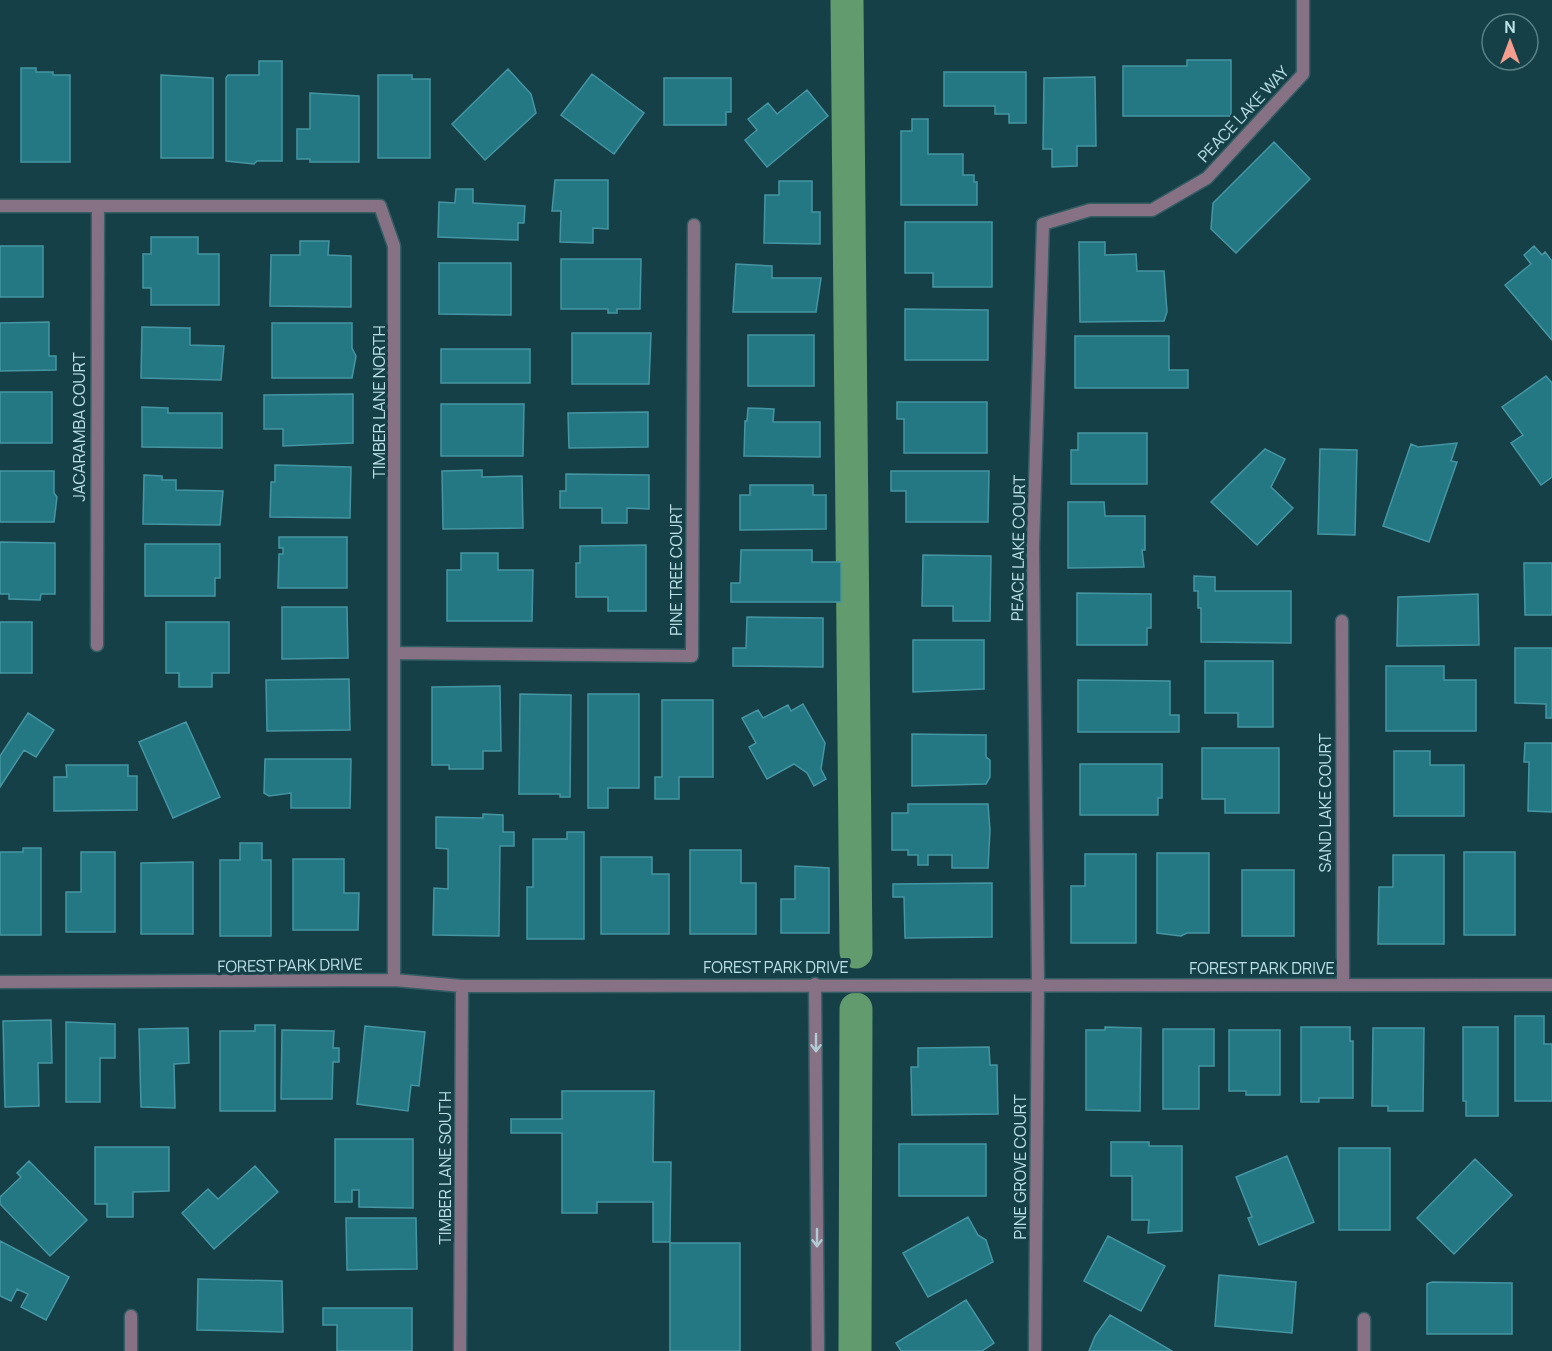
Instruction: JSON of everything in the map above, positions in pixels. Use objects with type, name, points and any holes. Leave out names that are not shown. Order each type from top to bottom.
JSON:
[{"type":"street","name":"PEACE LAKE WAY","points":[[1152,210],[1207,178],[1303,74],[1304,5]]},
{"type":"street","name":"TIMBER LANE NORTH","points":[[0,207],[98,208],[249,204],[380,206],[394,246],[396,653],[394,980]]},
{"type":"street","name":"JACARAMBA COURT","points":[[97,645],[98,208]]},
{"type":"street","name":"PEACE LAKE COURT","points":[[1038,984],[1033,547],[1043,224],[1090,210],[1152,210]]},
{"type":"street","name":"PINE TREE COURT","points":[[396,653],[692,656],[694,225]]},
{"type":"street","name":"SAND LAKE COURT","points":[[1342,621],[1343,984]]},
{"type":"street","name":"FOREST PARK DRIVE","points":[[0,982],[394,980],[462,986],[1552,985]]},
{"type":"street","points":[[815,984],[818,1351]]},
{"type":"street","name":"PINE GROVE COURT","points":[[1035,1351],[1038,984]]},
{"type":"street","name":"TIMBER LANE SOUTH","points":[[460,1351],[462,986]]},
{"type":"street","points":[[131,1316],[131,1351]]},
{"type":"street","points":[[1364,1319],[1364,1351]]},
{"type":"building","points":[[1187,60],[1231,60],[1231,116],[1123,116],[1123,66],[1187,66]]},
{"type":"building","points":[[259,61],[282,61],[282,161],[257,161],[254,164],[226,161],[226,78],[228,75],[259,75]]},
{"type":"building","points":[[21,68],[36,68],[36,72],[53,72],[53,75],[70,75],[70,162],[21,162]]},
{"type":"building","points":[[508,69],[531,94],[536,113],[485,160],[452,124]]},
{"type":"building","points":[[944,72],[1026,72],[1026,123],[1009,123],[1009,114],[995,114],[995,106],[944,106]]},
{"type":"building","points":[[592,74],[644,113],[614,154],[561,115]]},
{"type":"building","points":[[161,75],[213,78],[213,158],[161,158]]},
{"type":"building","points":[[378,75],[412,75],[412,79],[430,79],[430,158],[378,158]]},
{"type":"building","points":[[1095,77],[1096,146],[1077,146],[1077,166],[1052,167],[1052,149],[1043,149],[1044,78]]},
{"type":"building","points":[[664,78],[731,78],[731,112],[726,112],[726,125],[664,125]]},
{"type":"building","points":[[807,90],[828,116],[767,167],[745,140],[757,130],[748,119],[768,103],[777,114]]},
{"type":"building","points":[[310,93],[359,96],[359,162],[310,162],[310,159],[297,159],[297,129],[310,129]]},
{"type":"building","points":[[912,119],[928,119],[928,154],[963,154],[963,175],[974,175],[974,182],[977,182],[977,205],[901,205],[901,131],[912,131]]},
{"type":"building","points":[[1274,142],[1310,179],[1236,253],[1211,229],[1213,203]]},
{"type":"building","points":[[555,180],[608,180],[608,229],[593,228],[593,243],[560,242],[561,211],[552,211]]},
{"type":"building","points":[[779,181],[812,181],[812,212],[820,212],[820,244],[764,243],[765,195],[779,195]]},
{"type":"building","points":[[456,189],[473,189],[473,203],[525,206],[524,223],[518,223],[518,240],[438,237],[439,202],[455,203]]},
{"type":"building","points":[[905,222],[992,222],[992,287],[933,287],[933,273],[905,273]]},
{"type":"building","points":[[151,237],[198,237],[198,254],[219,254],[219,305],[151,305],[151,288],[143,288],[143,254],[151,254]]},
{"type":"building","points":[[300,241],[329,241],[328,255],[351,256],[351,307],[270,306],[271,255],[300,255]]},
{"type":"building","points":[[1079,242],[1105,242],[1105,255],[1136,254],[1137,271],[1164,271],[1167,312],[1164,321],[1080,322]]},
{"type":"building","points":[[0,246],[43,246],[43,297],[0,297]]},
{"type":"building","points":[[1534,246],[1542,255],[1545,252],[1552,261],[1552,340],[1505,285],[1531,264],[1524,255]]},
{"type":"building","points":[[561,259],[641,259],[640,309],[617,309],[617,313],[608,313],[608,309],[561,309]]},
{"type":"building","points":[[439,263],[511,263],[511,315],[439,314]]},
{"type":"building","points":[[736,264],[772,266],[772,278],[821,278],[816,312],[733,312]]},
{"type":"building","points":[[905,309],[988,310],[988,360],[905,360]]},
{"type":"building","points":[[49,322],[49,356],[56,356],[56,370],[0,371],[0,323]]},
{"type":"building","points":[[272,323],[352,323],[352,348],[356,356],[352,378],[272,378]]},
{"type":"building","points":[[142,327],[190,328],[190,345],[224,346],[221,380],[141,378]]},
{"type":"building","points":[[572,333],[651,333],[649,384],[572,384]]},
{"type":"building","points":[[748,335],[814,335],[814,386],[748,386]]},
{"type":"building","points":[[1075,336],[1169,336],[1169,370],[1188,370],[1188,388],[1075,388]]},
{"type":"building","points":[[441,349],[530,349],[530,383],[441,383]]},
{"type":"building","points":[[1546,376],[1552,383],[1552,477],[1541,485],[1511,443],[1523,435],[1502,407]]},
{"type":"building","points":[[0,392],[52,392],[52,443],[0,443]]},
{"type":"building","points":[[353,394],[353,443],[283,446],[283,429],[264,429],[264,395]]},
{"type":"building","points":[[897,402],[987,402],[987,453],[904,453],[904,419],[897,419]]},
{"type":"building","points":[[441,404],[524,404],[523,456],[441,456]]},
{"type":"building","points":[[142,407],[168,408],[168,413],[222,413],[222,448],[142,447]]},
{"type":"building","points":[[748,408],[774,409],[773,422],[820,422],[820,457],[744,456],[745,421],[747,421]]},
{"type":"building","points":[[648,412],[648,447],[569,448],[568,413]]},
{"type":"building","points":[[1078,433],[1147,433],[1147,484],[1071,484],[1071,450],[1078,450]]},
{"type":"building","points":[[1457,443],[1451,461],[1457,462],[1429,542],[1383,526],[1411,444],[1418,447]]},
{"type":"building","points":[[1265,449],[1285,459],[1271,487],[1293,508],[1257,545],[1211,502]]},
{"type":"building","points":[[1320,449],[1357,450],[1355,535],[1318,534]]},
{"type":"building","points":[[275,465],[351,467],[350,518],[270,517],[271,482],[275,482]]},
{"type":"building","points":[[482,470],[482,477],[522,476],[523,528],[443,529],[442,471]]},
{"type":"building","points":[[0,471],[54,471],[54,493],[57,497],[54,522],[0,522]]},
{"type":"building","points":[[891,471],[989,471],[988,522],[906,522],[906,491],[891,491]]},
{"type":"building","points":[[566,474],[649,475],[649,509],[627,508],[627,523],[602,523],[602,508],[560,508],[560,491],[566,491]]},
{"type":"building","points":[[144,475],[162,476],[162,480],[176,480],[176,490],[223,491],[220,525],[143,524]]},
{"type":"building","points":[[750,485],[813,485],[813,495],[826,495],[826,529],[740,530],[740,495],[750,495]]},
{"type":"building","points":[[1068,502],[1104,502],[1105,516],[1145,516],[1145,550],[1142,550],[1144,567],[1068,568]]},
{"type":"building","points":[[279,537],[347,537],[347,588],[278,588],[279,554],[283,554],[283,548],[279,548]]},
{"type":"building","points":[[0,542],[55,543],[55,594],[41,594],[40,600],[9,599],[9,594],[0,594]]},
{"type":"building","points":[[145,544],[220,544],[220,578],[215,578],[215,596],[145,596]]},
{"type":"building","points":[[646,545],[646,611],[608,611],[608,597],[576,597],[576,563],[580,563],[580,546]]},
{"type":"building","points":[[741,550],[812,550],[812,562],[841,562],[841,602],[731,602],[731,583],[740,583]]},
{"type":"building","points":[[461,553],[498,553],[498,570],[533,570],[532,621],[447,621],[447,570],[461,570]]},
{"type":"building","points":[[923,555],[991,556],[990,621],[953,621],[953,606],[922,606]]},
{"type":"building","points":[[1524,563],[1552,563],[1552,615],[1525,615]]},
{"type":"building","points":[[1194,576],[1215,577],[1215,591],[1291,591],[1291,643],[1201,642],[1201,608],[1198,608],[1198,591],[1194,591]]},
{"type":"building","points":[[1077,593],[1151,594],[1151,628],[1147,628],[1147,645],[1077,645]]},
{"type":"building","points":[[1478,594],[1479,645],[1397,646],[1398,597]]},
{"type":"building","points":[[282,607],[347,607],[348,658],[282,659]]},
{"type":"building","points":[[747,617],[823,618],[823,667],[733,666],[733,648],[746,648]]},
{"type":"building","points":[[0,622],[32,622],[32,673],[0,673]]},
{"type":"building","points":[[166,622],[229,622],[229,673],[212,673],[212,687],[179,687],[179,673],[166,673]]},
{"type":"building","points":[[913,640],[984,640],[984,689],[913,692]]},
{"type":"building","points":[[1515,648],[1552,648],[1552,718],[1546,718],[1546,704],[1515,703]]},
{"type":"building","points":[[1205,661],[1273,661],[1273,727],[1238,727],[1238,713],[1205,713]]},
{"type":"building","points":[[1386,666],[1444,666],[1444,680],[1476,680],[1476,731],[1386,731]]},
{"type":"building","points":[[349,679],[350,730],[267,731],[266,680]]},
{"type":"building","points":[[1078,680],[1170,681],[1170,715],[1179,715],[1179,732],[1078,732]]},
{"type":"building","points":[[500,686],[501,751],[483,751],[483,769],[449,769],[449,765],[432,765],[432,687]]},
{"type":"building","points":[[520,694],[571,695],[570,797],[560,797],[560,794],[519,794]]},
{"type":"building","points":[[588,694],[639,694],[639,788],[608,788],[608,808],[588,808]]},
{"type":"building","points":[[662,700],[713,700],[713,777],[679,777],[679,799],[655,799],[655,777],[662,777]]},
{"type":"building","points":[[803,704],[825,743],[821,769],[826,779],[814,786],[807,773],[794,764],[767,779],[749,747],[756,743],[742,718],[758,710],[763,718],[788,705],[791,711]]},
{"type":"building","points":[[28,713],[54,730],[36,757],[24,750],[0,787],[0,756]]},
{"type":"building","points":[[186,722],[220,797],[173,818],[139,742]]},
{"type":"building","points":[[912,734],[986,735],[986,757],[990,760],[990,777],[986,784],[912,786]]},
{"type":"building","points":[[1525,743],[1552,743],[1552,812],[1528,811],[1529,762],[1524,762]]},
{"type":"building","points":[[1202,748],[1279,748],[1279,813],[1225,813],[1225,799],[1202,799]]},
{"type":"building","points":[[1394,751],[1430,751],[1430,765],[1464,765],[1464,816],[1394,816]]},
{"type":"building","points":[[265,759],[351,759],[350,808],[291,808],[291,793],[269,796],[264,793]]},
{"type":"building","points":[[1080,764],[1162,764],[1162,798],[1158,798],[1158,815],[1080,815]]},
{"type":"building","points":[[66,765],[128,765],[128,776],[137,776],[137,810],[54,811],[54,777],[67,777]]},
{"type":"building","points":[[908,804],[988,804],[990,830],[988,868],[952,868],[952,855],[928,855],[928,865],[918,865],[918,855],[908,855],[908,850],[892,850],[892,813],[908,813]]},
{"type":"building","points":[[483,814],[503,815],[503,832],[514,832],[514,846],[500,846],[499,936],[433,935],[434,888],[448,889],[448,849],[436,848],[436,817],[483,818]]},
{"type":"building","points":[[567,832],[584,832],[584,939],[527,939],[527,887],[533,887],[533,839],[567,839]]},
{"type":"building","points":[[240,843],[262,843],[262,860],[271,860],[271,936],[220,936],[220,860],[240,860]]},
{"type":"building","points":[[23,848],[41,848],[41,935],[0,935],[0,852],[23,852]]},
{"type":"building","points":[[690,850],[741,850],[741,883],[756,883],[756,934],[690,934]]},
{"type":"building","points":[[81,852],[115,852],[115,932],[66,932],[66,892],[81,892]]},
{"type":"building","points":[[1464,852],[1515,852],[1515,935],[1464,935]]},
{"type":"building","points":[[1157,853],[1209,853],[1209,933],[1187,933],[1181,936],[1157,933]]},
{"type":"building","points":[[1085,854],[1136,854],[1136,943],[1071,943],[1071,886],[1085,886]]},
{"type":"building","points":[[1393,855],[1444,855],[1444,944],[1378,944],[1379,887],[1393,887]]},
{"type":"building","points":[[601,857],[652,857],[652,874],[669,874],[669,934],[601,934]]},
{"type":"building","points":[[293,859],[344,859],[344,893],[359,893],[358,930],[293,930]]},
{"type":"building","points":[[193,862],[193,934],[141,934],[141,863]]},
{"type":"building","points":[[795,866],[829,868],[829,933],[781,933],[781,899],[795,899]]},
{"type":"building","points":[[1242,870],[1294,870],[1294,936],[1242,936]]},
{"type":"building","points":[[992,883],[992,937],[905,938],[904,897],[893,897],[893,884]]},
{"type":"building","points":[[1515,1016],[1544,1016],[1544,1044],[1552,1044],[1552,1101],[1515,1101]]},
{"type":"building","points":[[51,1020],[52,1063],[38,1063],[39,1106],[5,1107],[3,1021]]},
{"type":"building","points":[[66,1022],[115,1024],[115,1058],[100,1058],[100,1102],[66,1102]]},
{"type":"building","points":[[255,1025],[275,1025],[275,1111],[220,1111],[220,1031],[255,1031]]},
{"type":"building","points":[[365,1026],[425,1032],[419,1086],[411,1085],[408,1111],[357,1104]]},
{"type":"building","points":[[1105,1027],[1141,1028],[1140,1111],[1086,1110],[1086,1030],[1105,1030]]},
{"type":"building","points":[[1301,1027],[1350,1027],[1350,1041],[1353,1041],[1353,1098],[1319,1098],[1319,1102],[1301,1102]]},
{"type":"building","points":[[1463,1027],[1498,1027],[1498,1116],[1466,1116],[1466,1101],[1463,1101]]},
{"type":"building","points":[[188,1028],[189,1063],[174,1064],[175,1108],[141,1107],[139,1029]]},
{"type":"building","points":[[1373,1028],[1424,1028],[1423,1111],[1388,1111],[1388,1106],[1372,1106]]},
{"type":"building","points":[[1163,1029],[1214,1029],[1214,1066],[1199,1066],[1199,1109],[1163,1109]]},
{"type":"building","points":[[282,1030],[334,1031],[333,1048],[339,1048],[339,1062],[333,1062],[332,1099],[281,1099]]},
{"type":"building","points":[[1229,1030],[1280,1030],[1280,1095],[1246,1095],[1246,1091],[1229,1091]]},
{"type":"building","points":[[989,1047],[990,1065],[997,1065],[998,1114],[912,1115],[911,1067],[918,1067],[918,1048]]},
{"type":"building","points":[[562,1091],[654,1091],[653,1162],[671,1162],[670,1242],[653,1242],[653,1202],[597,1202],[597,1213],[562,1213],[562,1133],[511,1133],[511,1119],[562,1119]]},
{"type":"building","points":[[335,1139],[413,1139],[413,1208],[359,1207],[359,1190],[352,1190],[352,1202],[335,1202]]},
{"type":"building","points":[[1111,1142],[1149,1142],[1149,1146],[1182,1146],[1182,1231],[1148,1233],[1149,1220],[1132,1220],[1132,1176],[1111,1176]]},
{"type":"building","points":[[899,1144],[986,1144],[986,1196],[899,1196]]},
{"type":"building","points":[[95,1147],[169,1147],[169,1191],[133,1192],[133,1217],[107,1217],[107,1204],[95,1204]]},
{"type":"building","points":[[1339,1148],[1390,1148],[1390,1230],[1339,1230]]},
{"type":"building","points":[[1287,1156],[1314,1222],[1259,1245],[1248,1218],[1252,1217],[1236,1177]]},
{"type":"building","points":[[1475,1159],[1512,1195],[1454,1254],[1417,1218]]},
{"type":"building","points":[[29,1161],[87,1220],[50,1256],[0,1204],[0,1197],[21,1177],[17,1173]]},
{"type":"building","points":[[255,1166],[278,1192],[214,1249],[182,1213],[208,1189],[218,1199]]},
{"type":"building","points":[[968,1217],[978,1235],[986,1240],[993,1262],[928,1297],[903,1253]]},
{"type":"building","points":[[346,1218],[416,1218],[417,1269],[347,1270]]},
{"type":"building","points":[[1108,1236],[1165,1266],[1141,1311],[1084,1281]]},
{"type":"building","points":[[0,1241],[69,1277],[46,1320],[21,1307],[28,1294],[17,1289],[11,1301],[0,1296]]},
{"type":"building","points":[[670,1243],[740,1243],[740,1351],[670,1351]]},
{"type":"building","points":[[1219,1275],[1296,1282],[1292,1333],[1215,1326]]},
{"type":"building","points":[[198,1279],[282,1281],[283,1332],[197,1330]]},
{"type":"building","points":[[1432,1282],[1512,1283],[1512,1334],[1427,1334],[1427,1284]]},
{"type":"building","points":[[966,1300],[994,1343],[982,1351],[901,1351],[896,1343]]},
{"type":"building","points":[[323,1308],[412,1308],[412,1351],[337,1351],[337,1325],[323,1325]]},
{"type":"building","points":[[1110,1315],[1172,1351],[1089,1351],[1095,1336]]},
{"type":"waterway","points":[[847,0],[856,952]]},
{"type":"waterway","points":[[855,1351],[856,1009]]}]
